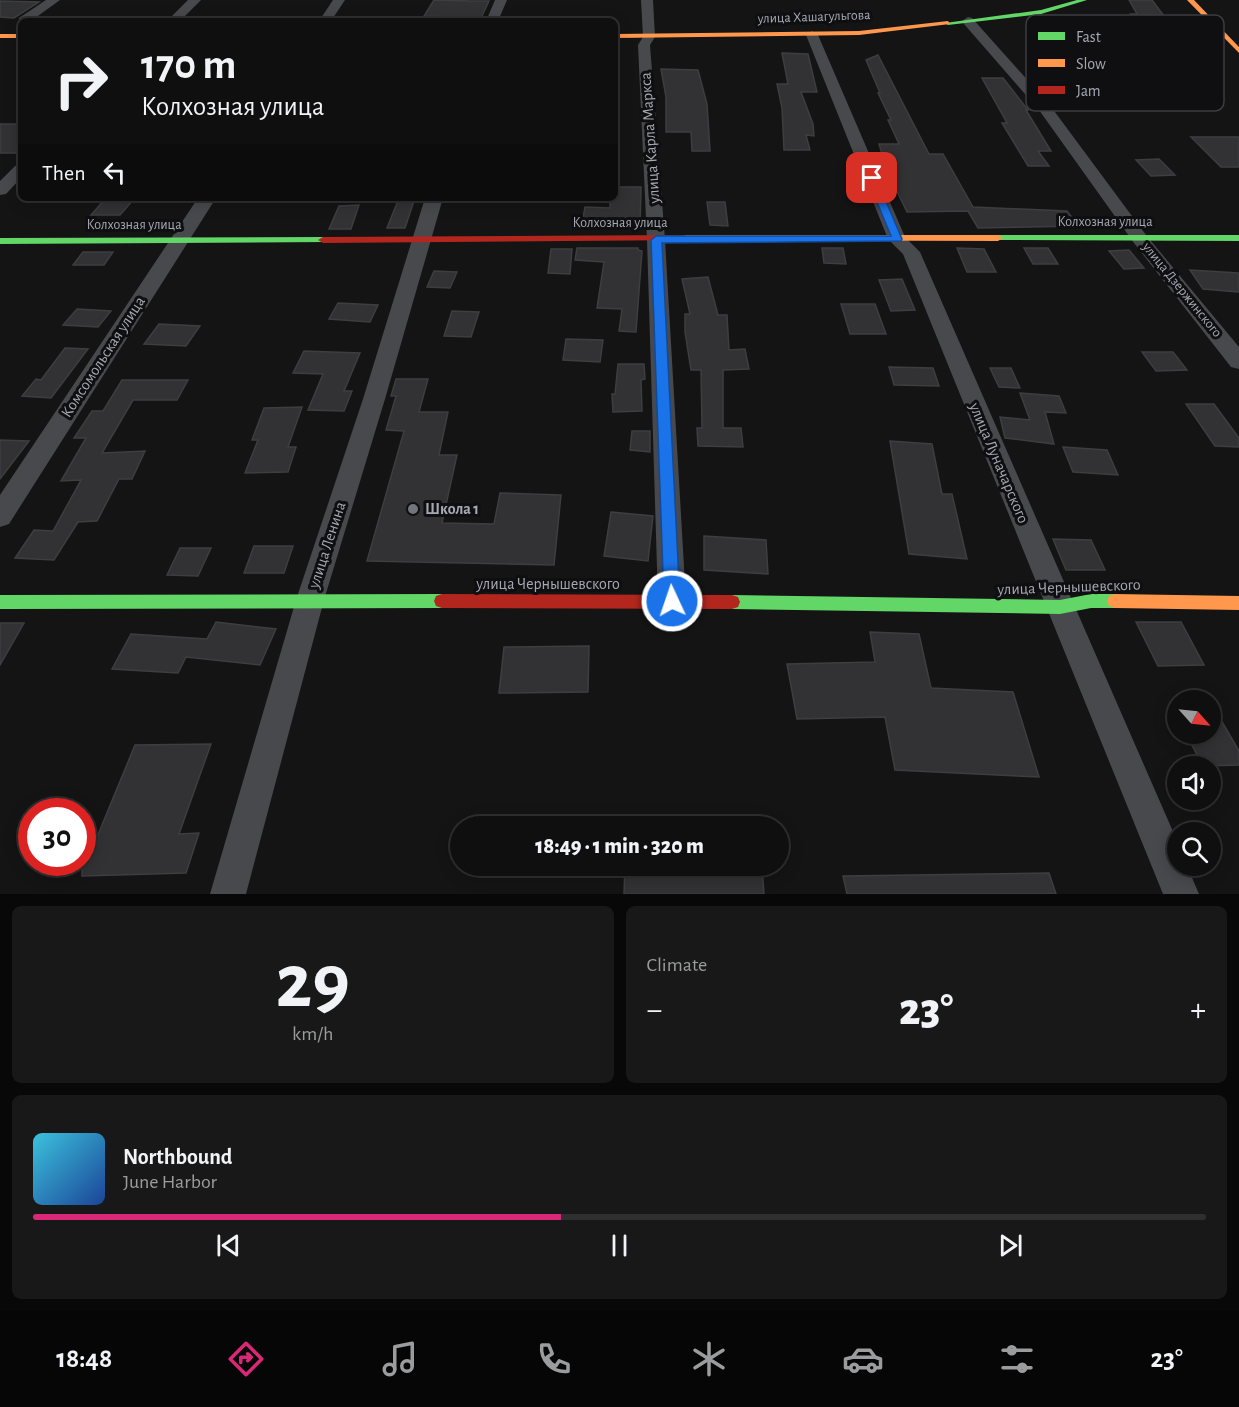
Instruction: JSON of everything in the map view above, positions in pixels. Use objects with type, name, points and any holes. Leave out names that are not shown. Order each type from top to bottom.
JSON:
[{"type":"street","points":[[28,18],[54,0]]},
{"type":"street","points":[[176,18],[195,0]]},
{"type":"street","points":[[327,18],[339,0]]},
{"type":"street","points":[[493,18],[501,0]]},
{"type":"street","name":"улица Карла Маркса","points":[[647,0],[649,37],[644,45],[656,240],[672,601]]},
{"type":"street","name":"улица Хашагульгова","points":[[618,36],[859,33],[1041,12],[1084,0]]},
{"type":"street","points":[[1190,0],[1202,15]]},
{"type":"street","name":"улица Дзержинского","points":[[968,21],[1026,87]]},
{"type":"street","points":[[0,36],[18,25]]},
{"type":"street","name":"улица Луначарского","points":[[812,35],[897,239],[911,252],[1181,894]]},
{"type":"street","points":[[0,36],[18,36]]},
{"type":"street","points":[[1224,36],[1239,51]]},
{"type":"street","name":"улица Дзержинского","points":[[1047,111],[1140,239],[1239,362]]},
{"type":"street","points":[[0,190],[18,172]]},
{"type":"street","name":"Комсомольская улица","points":[[0,516],[205,201]]},
{"type":"street","name":"улица Ленина","points":[[228,894],[310,600],[375,399],[433,201]]},
{"type":"street","name":"Колхозная улица","points":[[0,241],[178,242],[423,238],[656,240],[1239,238]]},
{"type":"street","name":"улица Чернышевского","points":[[0,602],[672,601],[1060,607],[1091,601],[1239,603]]},
{"type":"building","points":[[434,0],[489,1],[481,18],[424,16]]},
{"type":"building","points":[[1129,0],[1152,0],[1163,15],[1131,14],[1137,14]]},
{"type":"building","points":[[0,1],[39,2],[14,18],[0,17]]},
{"type":"building","points":[[782,53],[808,54],[817,92],[801,92],[813,124],[814,136],[806,135],[810,150],[784,150],[782,108],[777,84],[788,84]]},
{"type":"building","points":[[878,55],[929,154],[943,154],[973,207],[1067,211],[1079,226],[978,228],[968,211],[907,212],[879,154],[882,154],[879,144],[899,144],[866,60]]},
{"type":"building","points":[[661,69],[698,70],[707,104],[710,151],[692,151],[691,132],[666,132],[666,97]]},
{"type":"building","points":[[982,78],[1003,78],[1026,107],[1051,151],[1038,151],[1049,166],[1028,166],[1002,123],[1007,123]]},
{"type":"building","points":[[0,124],[18,124],[18,153],[0,153]]},
{"type":"building","points":[[1191,137],[1239,137],[1239,167],[1221,167]]},
{"type":"building","points":[[1159,159],[1175,175],[1151,176],[1136,160]]},
{"type":"building","points":[[618,187],[641,187],[640,228],[581,228],[585,207],[610,208],[610,201],[618,201]]},
{"type":"building","points":[[103,201],[132,201],[120,215],[91,215]]},
{"type":"building","points":[[398,201],[414,201],[405,228],[387,228]]},
{"type":"building","points":[[707,202],[725,202],[728,226],[710,225]]},
{"type":"building","points":[[359,205],[351,229],[329,229],[339,206]]},
{"type":"building","points":[[577,248],[638,248],[642,251],[636,332],[619,331],[622,309],[597,308],[604,262],[575,260]]},
{"type":"building","points":[[822,248],[843,248],[846,264],[824,263]]},
{"type":"building","points":[[957,248],[984,249],[996,272],[967,272]]},
{"type":"building","points":[[1024,248],[1048,248],[1058,264],[1033,264]]},
{"type":"building","points":[[551,249],[572,249],[570,274],[548,273]]},
{"type":"building","points":[[1129,250],[1144,268],[1124,269],[1109,251]]},
{"type":"building","points":[[83,252],[113,252],[104,265],[73,265]]},
{"type":"building","points":[[1190,270],[1239,273],[1239,292],[1203,289]]},
{"type":"building","points":[[434,271],[457,272],[450,288],[427,287]]},
{"type":"building","points":[[708,277],[718,315],[727,315],[729,350],[745,349],[749,369],[723,370],[723,428],[741,428],[743,447],[698,446],[697,428],[702,428],[701,370],[691,370],[685,332],[685,314],[690,314],[682,279]]},
{"type":"building","points":[[902,279],[915,310],[891,311],[879,280]]},
{"type":"building","points":[[338,303],[378,305],[370,322],[329,319]]},
{"type":"building","points":[[841,304],[875,304],[886,334],[850,334]]},
{"type":"building","points":[[77,309],[111,311],[98,327],[63,325]]},
{"type":"building","points":[[452,311],[479,312],[471,337],[444,336]]},
{"type":"building","points":[[159,324],[200,326],[186,346],[144,344]]},
{"type":"building","points":[[566,339],[603,340],[600,362],[563,360]]},
{"type":"building","points":[[65,348],[88,349],[51,398],[22,396],[36,379],[41,380]]},
{"type":"building","points":[[304,351],[360,353],[344,391],[352,391],[344,411],[308,410],[323,374],[293,373]]},
{"type":"building","points":[[1142,352],[1173,352],[1187,370],[1156,371]]},
{"type":"building","points":[[618,364],[644,364],[645,379],[641,380],[642,411],[613,412],[612,394],[615,394]]},
{"type":"building","points":[[889,367],[933,368],[939,386],[894,385]]},
{"type":"building","points":[[990,368],[1011,368],[1020,388],[999,387]]},
{"type":"building","name":"Школа 1","points":[[396,379],[428,379],[419,412],[448,412],[439,455],[457,455],[442,523],[494,524],[500,493],[561,495],[554,565],[367,561],[404,431],[386,430],[396,396],[391,396]]},
{"type":"building","points":[[122,380],[188,380],[177,400],[133,400],[102,453],[145,451],[132,479],[119,479],[97,521],[78,522],[54,560],[15,558],[34,530],[53,531],[81,480],[61,481],[86,438],[74,438],[92,411],[103,411]]},
{"type":"building","points":[[1020,393],[1059,396],[1066,413],[1045,412],[1054,444],[1005,438],[1000,417],[1030,420]]},
{"type":"building","points":[[1186,404],[1214,404],[1239,438],[1239,447],[1215,446]]},
{"type":"building","points":[[302,407],[288,447],[296,447],[288,472],[245,473],[258,440],[252,440],[264,408]]},
{"type":"building","points":[[632,431],[650,431],[650,452],[630,450]]},
{"type":"building","points":[[0,440],[29,441],[0,479]]},
{"type":"building","points":[[890,441],[932,444],[942,494],[952,494],[967,559],[909,554]]},
{"type":"building","points":[[1063,447],[1107,450],[1118,475],[1073,472]]},
{"type":"building","points":[[611,512],[653,516],[648,561],[604,556]]},
{"type":"building","points":[[704,536],[766,540],[768,574],[704,570]]},
{"type":"building","points":[[1053,539],[1091,540],[1105,570],[1066,570]]},
{"type":"building","points":[[254,546],[293,546],[284,573],[244,573]]},
{"type":"building","points":[[180,548],[211,548],[198,576],[167,575]]},
{"type":"building","points":[[216,622],[276,629],[260,665],[186,657],[178,673],[112,669],[131,634],[207,639]]},
{"type":"building","points":[[1136,622],[1181,622],[1204,665],[1158,666]]},
{"type":"building","points":[[0,623],[24,623],[0,665]]},
{"type":"building","points":[[870,632],[919,634],[931,688],[1013,692],[1039,777],[895,770],[885,717],[797,719],[787,664],[875,662]]},
{"type":"building","points":[[589,646],[588,692],[499,693],[504,647]]},
{"type":"building","points":[[1221,720],[1239,751],[1239,765],[1221,766],[1221,756],[1198,756],[1191,744],[1221,744]]},
{"type":"building","points":[[211,744],[179,834],[199,833],[186,873],[96,876],[96,837],[135,745]]},
{"type":"building","points":[[1049,873],[1056,894],[847,894],[843,876]]},
{"type":"building","points":[[625,876],[763,876],[764,894],[624,894]]},
{"type":"traffic: fast","points":[[948,23],[1041,12],[1084,0]]},
{"type":"traffic: fast","points":[[998,238],[1239,238]]},
{"type":"traffic: fast","points":[[0,241],[323,240]]},
{"type":"traffic: fast","points":[[0,602],[442,601]]},
{"type":"traffic: fast","points":[[732,602],[1060,607],[1091,601],[1115,601]]},
{"type":"traffic: slow","points":[[1190,0],[1204,15]]},
{"type":"traffic: slow","points":[[618,36],[859,33],[948,23]]},
{"type":"traffic: slow","points":[[1224,35],[1239,51]]},
{"type":"traffic: slow","points":[[0,36],[18,36]]},
{"type":"traffic: slow","points":[[684,238],[998,238]]},
{"type":"traffic: slow","points":[[1115,601],[1239,603]]},
{"type":"traffic: jam","points":[[323,240],[684,238]]},
{"type":"traffic: jam","points":[[442,601],[732,602]]},
{"type":"place","name":"Школа 1","points":[[413,509]]},
{"type":"route","points":[[672,601],[656,240],[897,239],[872,178]]}]
